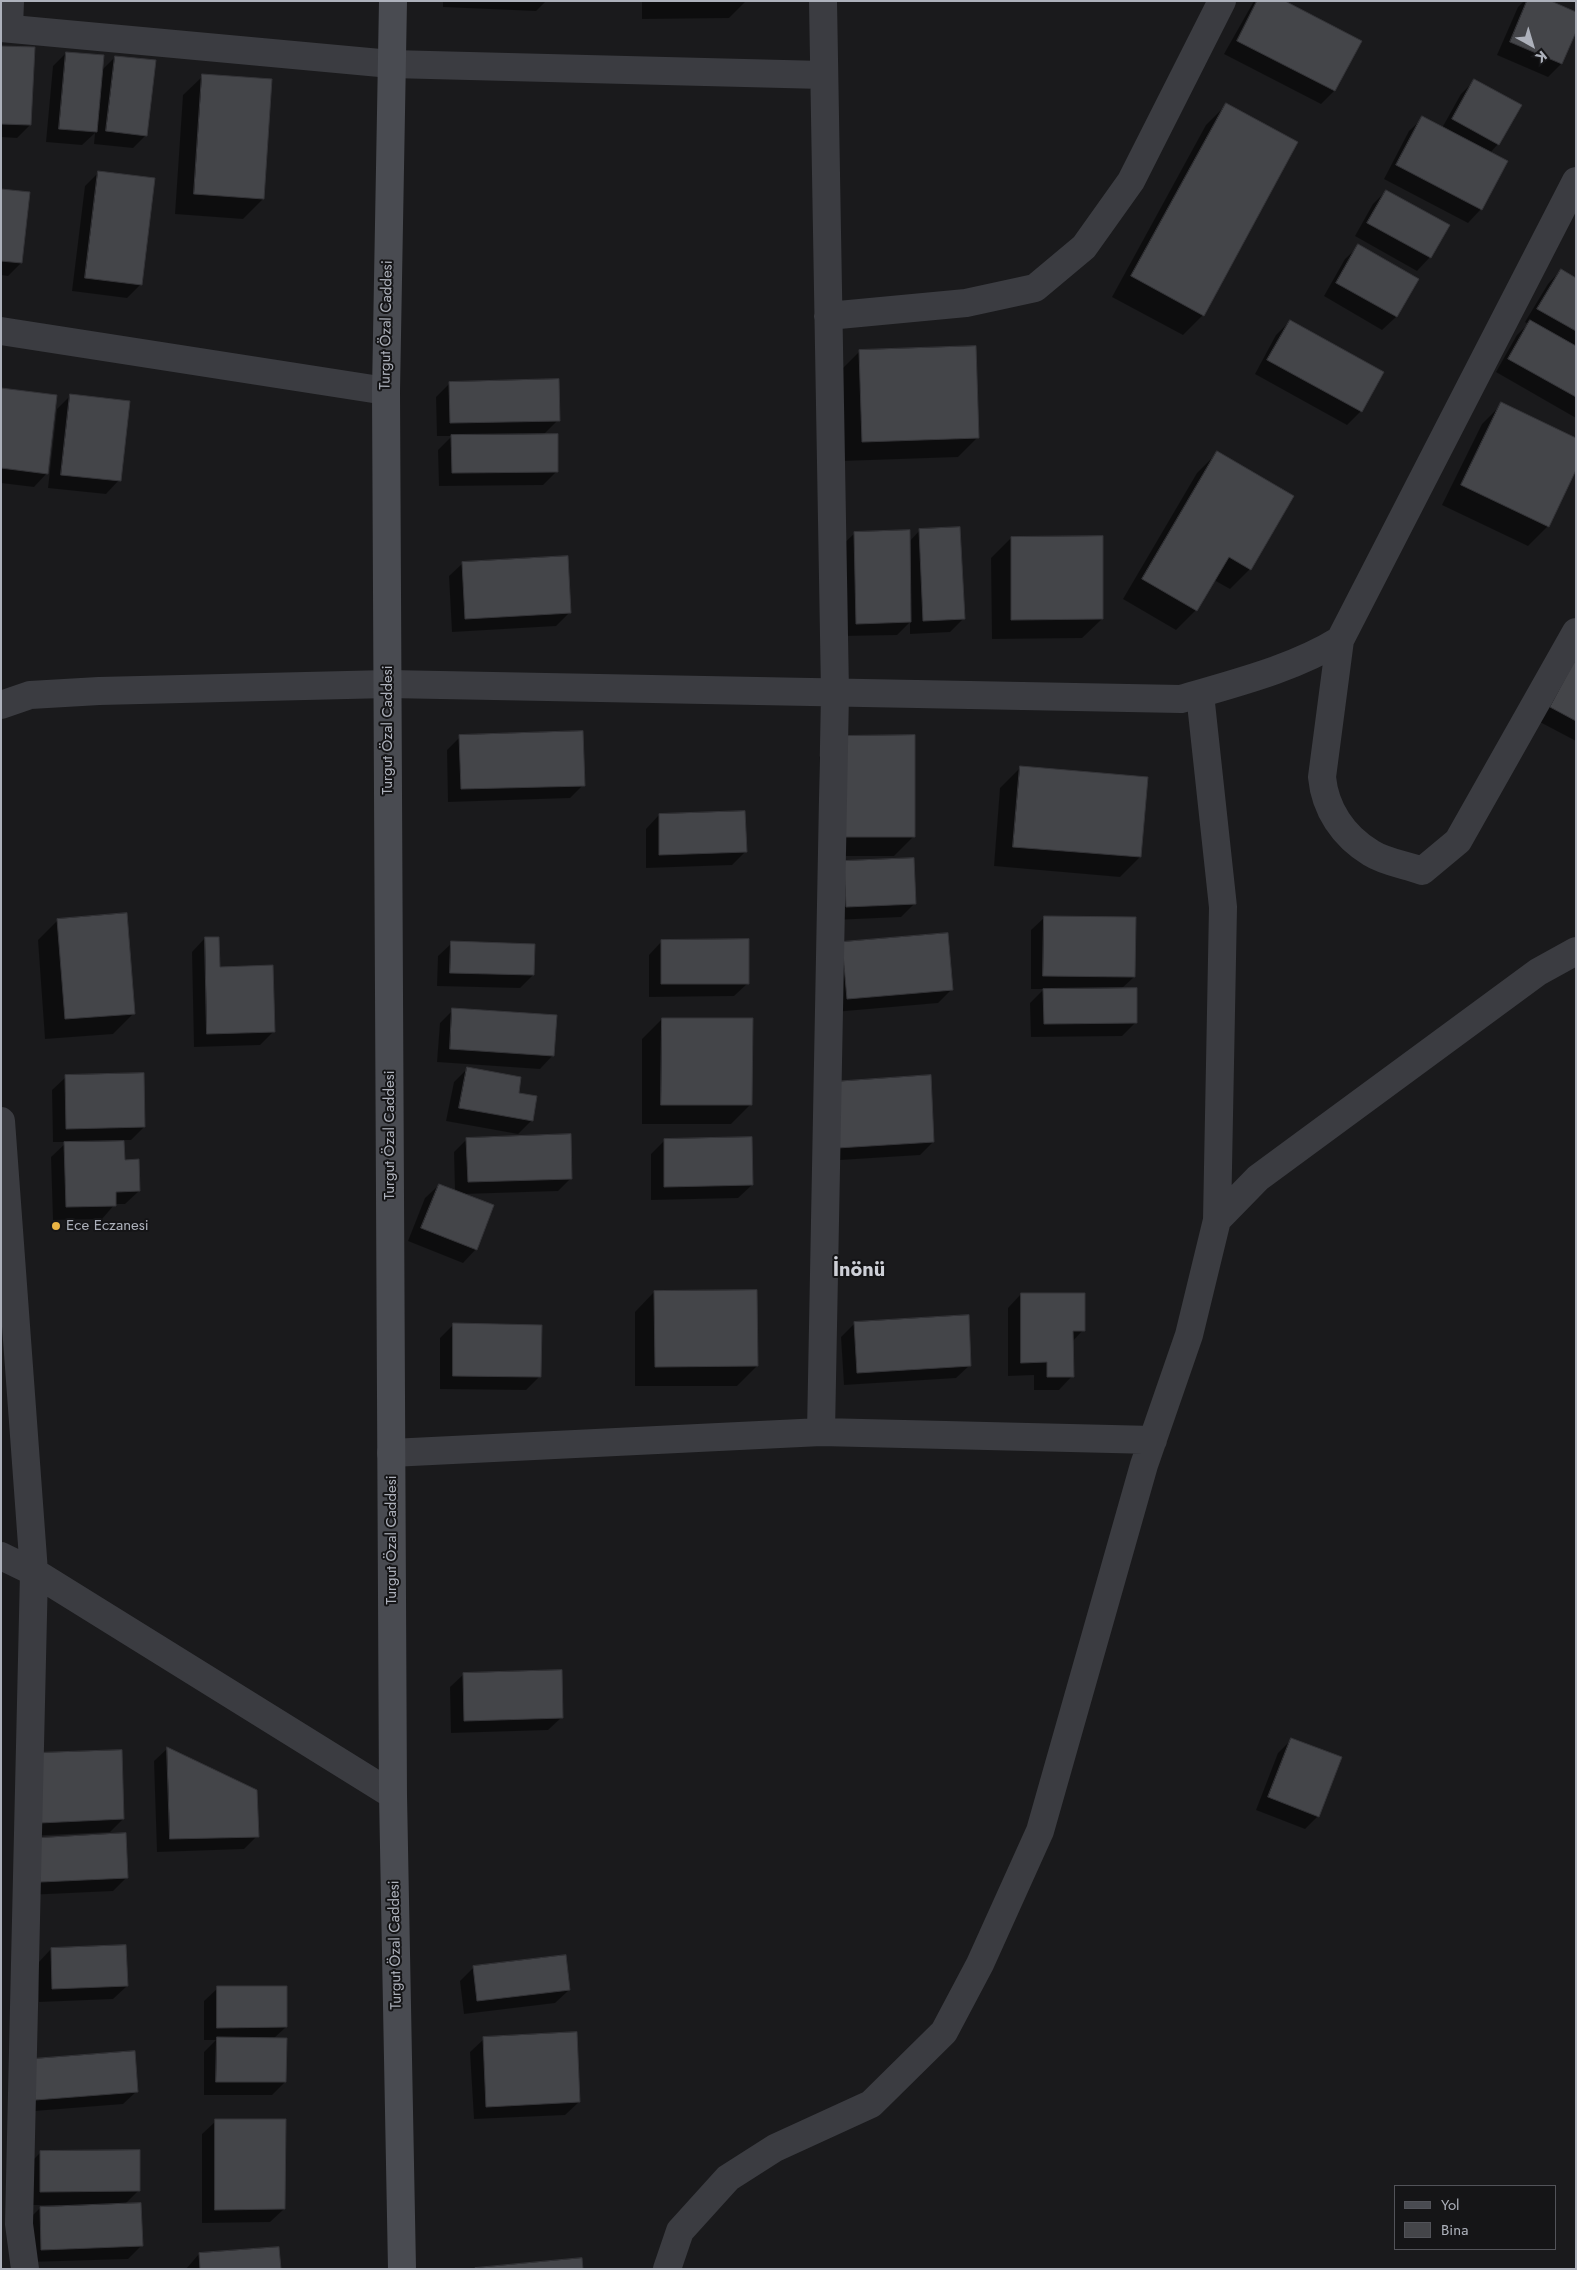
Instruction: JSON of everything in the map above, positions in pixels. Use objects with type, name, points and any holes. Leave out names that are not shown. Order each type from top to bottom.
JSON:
[{"type":"street","points":[[10,1],[5,28],[392,64],[823,75]]},
{"type":"street","name":"Turgut Özal Caddesi","points":[[392,1],[386,391],[393,1795],[402,2269]]},
{"type":"street","points":[[822,1432],[835,693],[823,1]]},
{"type":"street","points":[[828,316],[966,303],[1035,288],[1084,247],[1131,182],[1222,1]]},
{"type":"street","points":[[1576,181],[1340,640],[1322,777],[1324,795],[1339,827],[1371,853],[1422,871],[1458,841],[1576,632]]},
{"type":"street","points":[[1,331],[386,391]]},
{"type":"street","points":[[1,705],[30,695],[99,691],[388,684],[1182,699],[1315,656],[1340,640]]},
{"type":"street","points":[[667,2269],[680,2231],[728,2178],[775,2148],[871,2104],[944,2032],[980,1964],[1040,1831],[1144,1465],[1190,1335],[1217,1220],[1223,907],[1200,694]]},
{"type":"street","points":[[1217,1220],[1258,1178],[1538,972],[1576,951]]},
{"type":"street","points":[[1,1121],[6,1252],[34,1572],[10,2217],[26,2269]]},
{"type":"street","points":[[391,1453],[822,1432],[1153,1440]]},
{"type":"street","points":[[1,1556],[34,1572],[393,1795]]},
{"type":"building","points":[[1257,1],[1285,1],[1362,41],[1335,91],[1237,41]]},
{"type":"building","points":[[1527,1],[1551,1],[1576,12],[1576,32],[1562,64],[1510,42]]},
{"type":"building","points":[[1,46],[35,47],[31,125],[1,124]]},
{"type":"building","points":[[66,52],[104,55],[97,132],[59,129]]},
{"type":"building","points":[[115,56],[156,60],[147,136],[106,131]]},
{"type":"building","points":[[202,74],[272,79],[264,199],[194,194]]},
{"type":"building","points":[[1474,79],[1522,105],[1499,145],[1452,119]]},
{"type":"building","points":[[1226,103],[1298,142],[1204,316],[1131,276]]},
{"type":"building","points":[[1422,116],[1508,161],[1482,210],[1396,165]]},
{"type":"building","points":[[98,171],[155,178],[142,285],[85,278]]},
{"type":"building","points":[[1,189],[30,192],[22,263],[1,261]]},
{"type":"building","points":[[1386,190],[1450,225],[1431,258],[1367,223]]},
{"type":"building","points":[[1358,244],[1419,279],[1397,317],[1336,283]]},
{"type":"building","points":[[1561,269],[1576,278],[1576,331],[1537,309]]},
{"type":"building","points":[[1290,320],[1384,372],[1362,412],[1267,360]]},
{"type":"building","points":[[1530,320],[1576,346],[1576,397],[1508,359]]},
{"type":"building","points":[[976,346],[979,438],[862,442],[859,350]]},
{"type":"building","points":[[559,379],[560,421],[450,423],[449,382]]},
{"type":"building","points":[[1,388],[57,395],[48,474],[1,468]]},
{"type":"building","points":[[70,394],[130,401],[121,481],[61,475]]},
{"type":"building","points":[[1501,402],[1576,438],[1576,470],[1549,527],[1461,485]]},
{"type":"building","points":[[558,434],[558,472],[452,473],[451,435]]},
{"type":"building","points":[[1217,451],[1294,496],[1251,570],[1229,557],[1197,611],[1142,579]]},
{"type":"building","points":[[960,527],[965,619],[923,621],[919,529]]},
{"type":"building","points":[[910,530],[911,622],[856,624],[854,532]]},
{"type":"building","points":[[1103,536],[1103,619],[1011,620],[1011,537]]},
{"type":"building","points":[[568,556],[571,613],[465,619],[462,562]]},
{"type":"building","points":[[1574,662],[1576,663],[1576,721],[1550,707]]},
{"type":"building","points":[[583,731],[585,786],[461,789],[459,735]]},
{"type":"building","points":[[915,735],[915,837],[839,837],[839,736]]},
{"type":"building","points":[[1020,766],[1148,777],[1141,857],[1013,847]]},
{"type":"building","points":[[745,811],[747,852],[659,855],[659,814]]},
{"type":"building","points":[[914,858],[916,904],[846,907],[844,861]]},
{"type":"building","points":[[127,913],[135,1014],[65,1019],[57,919]]},
{"type":"building","points":[[1044,916],[1136,917],[1135,977],[1043,976]]},
{"type":"building","points":[[948,933],[953,990],[847,999],[842,942]]},
{"type":"building","points":[[205,937],[219,937],[220,967],[273,965],[275,1032],[207,1034]]},
{"type":"building","points":[[749,939],[749,984],[661,984],[661,940]]},
{"type":"building","points":[[451,941],[535,944],[534,975],[450,973]]},
{"type":"building","points":[[1137,988],[1137,1023],[1044,1024],[1043,989]]},
{"type":"building","points":[[452,1008],[557,1015],[554,1056],[450,1049]]},
{"type":"building","points":[[662,1018],[753,1018],[752,1105],[661,1105]]},
{"type":"building","points":[[467,1067],[521,1077],[519,1093],[537,1096],[533,1121],[459,1108]]},
{"type":"building","points":[[144,1073],[145,1127],[66,1129],[65,1075]]},
{"type":"building","points":[[931,1075],[934,1142],[837,1148],[832,1082]]},
{"type":"building","points":[[571,1134],[572,1179],[468,1182],[466,1138]]},
{"type":"building","points":[[752,1137],[753,1185],[664,1187],[664,1139]]},
{"type":"building","points":[[124,1141],[125,1160],[139,1159],[140,1191],[116,1192],[116,1206],[66,1207],[64,1142]]},
{"type":"building","points":[[439,1184],[494,1205],[477,1250],[421,1228]]},
{"type":"building","points":[[757,1290],[758,1366],[655,1367],[654,1291]]},
{"type":"building","points":[[1021,1293],[1085,1293],[1085,1331],[1073,1331],[1074,1377],[1047,1377],[1047,1362],[1021,1363]]},
{"type":"building","points":[[969,1315],[971,1366],[857,1373],[854,1322]]},
{"type":"building","points":[[453,1323],[542,1325],[541,1377],[453,1376]]},
{"type":"building","points":[[562,1670],[563,1718],[464,1721],[463,1673]]},
{"type":"building","points":[[1291,1738],[1342,1757],[1319,1817],[1268,1797]]},
{"type":"building","points":[[167,1747],[257,1790],[259,1837],[170,1839]]},
{"type":"building","points":[[122,1750],[124,1819],[39,1823],[36,1753]]},
{"type":"building","points":[[126,1833],[128,1878],[40,1882],[39,1838]]},
{"type":"building","points":[[126,1945],[128,1986],[52,1989],[51,1948]]},
{"type":"building","points":[[566,1955],[570,1990],[477,2001],[473,1966]]},
{"type":"building","points":[[217,1986],[287,1986],[287,2027],[217,2028]]},
{"type":"building","points":[[577,2032],[580,2102],[486,2107],[483,2037]]},
{"type":"building","points":[[217,2037],[287,2038],[286,2082],[216,2082]]},
{"type":"building","points":[[135,2051],[138,2092],[35,2100],[32,2059]]},
{"type":"building","points":[[215,2119],[286,2119],[285,2209],[215,2210]]},
{"type":"building","points":[[140,2150],[140,2191],[40,2192],[40,2151]]},
{"type":"building","points":[[141,2203],[143,2246],[41,2250],[40,2207]]},
{"type":"building","points":[[279,2247],[281,2269],[200,2269],[199,2253]]},
{"type":"building","points":[[582,2258],[583,2269],[475,2269],[475,2268]]},
{"type":"place","name":"Ece Eczanesi","points":[[56,1226]]},
{"type":"district","name":"İnönü","points":[[859,1271]]}]
